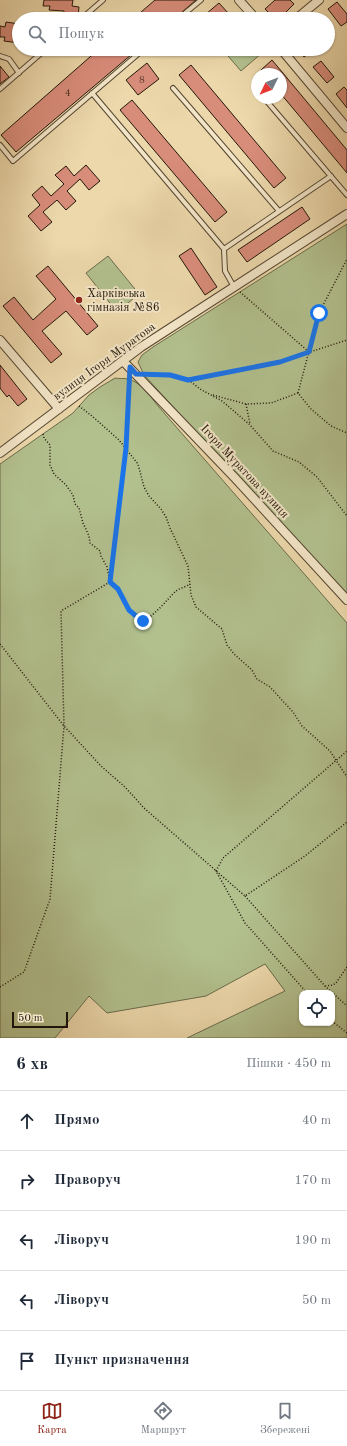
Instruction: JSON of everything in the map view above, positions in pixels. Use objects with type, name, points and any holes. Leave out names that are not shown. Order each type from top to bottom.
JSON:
[{"type":"street","points":[[239,0],[250,12]]},
{"type":"street","points":[[304,12],[319,0]]},
{"type":"street","points":[[287,56],[347,128]]},
{"type":"street","name":"вулиця Ігоря Муратова","points":[[0,453],[141,347],[347,214]]},
{"type":"street","points":[[0,340],[59,409]]},
{"type":"street","name":"Ігоря Муратова вулиця","points":[[123,361],[235,478],[347,600]]},
{"type":"lane","points":[[89,12],[103,0]]},
{"type":"lane","points":[[186,12],[201,0]]},
{"type":"lane","points":[[0,56],[9,59],[19,73]]},
{"type":"lane","points":[[0,89],[38,56]]},
{"type":"lane","points":[[0,145],[13,161],[136,56]]},
{"type":"lane","points":[[173,88],[279,211]]},
{"type":"lane","points":[[92,93],[224,249],[225,271],[234,287]]},
{"type":"lane","points":[[269,104],[347,195]]},
{"type":"lane","points":[[224,249],[331,176]]},
{"type":"path","points":[[298,393],[319,313],[347,259]]},
{"type":"path","points":[[234,287],[309,352]]},
{"type":"path","points":[[188,380],[280,362],[347,340]]},
{"type":"path","points":[[110,582],[126,448],[130,367]]},
{"type":"path","points":[[136,374],[170,375],[188,380],[222,401],[250,426],[273,451],[299,462],[318,477],[347,516]]},
{"type":"path","points":[[211,395],[246,404],[271,403],[298,393]]},
{"type":"path","points":[[298,393],[312,409],[331,426],[347,433]]},
{"type":"path","points":[[246,404],[250,426]]},
{"type":"path","points":[[79,406],[119,440],[138,464],[144,487],[149,496],[166,517],[188,566],[191,595],[196,607],[222,630],[227,645],[234,654],[252,670],[256,679],[270,687],[293,712],[302,726],[330,752],[347,776]]},
{"type":"path","points":[[43,434],[44,438],[50,445],[50,464],[53,471],[58,479],[66,485],[73,495],[75,504],[79,508],[82,520],[89,536],[90,543],[100,551],[107,567],[110,582],[118,589],[129,610],[140,621],[145,620],[179,589],[190,584]]},
{"type":"path","points":[[0,987],[24,972],[50,899],[64,726],[61,611],[110,582]]},
{"type":"path","points":[[0,644],[64,726],[101,766],[125,787],[144,808],[245,896],[325,986],[347,1006]]},
{"type":"path","points":[[216,871],[223,858],[347,751]]},
{"type":"path","points":[[245,896],[305,856],[347,822]]},
{"type":"path","points":[[216,871],[245,923],[304,990]]},
{"type":"path","points":[[325,986],[336,983],[347,967]]},
{"type":"path","points":[[335,1024],[347,1033]]},
{"type":"green space","points":[[228,56],[258,56],[241,71]]},
{"type":"green space","points":[[347,224],[347,596],[144,375],[138,362],[142,355],[153,347]]},
{"type":"green space","points":[[108,256],[139,294],[117,312],[86,273]]},
{"type":"green space","points":[[115,378],[128,379],[141,386],[347,623],[347,1038],[187,1038],[285,991],[265,964],[206,996],[107,1013],[89,996],[55,1038],[0,1038],[0,464],[73,413],[89,395]]},
{"type":"building","points":[[44,0],[73,0],[72,6],[79,7],[78,12],[64,12],[49,10],[50,6],[43,6]]},
{"type":"building","points":[[155,0],[196,0],[182,12],[141,12]]},
{"type":"building","points":[[275,0],[290,0],[294,4],[286,12],[268,12],[265,9]]},
{"type":"building","points":[[337,2],[347,14],[347,22],[341,26],[335,18],[335,12],[330,12],[328,9]]},
{"type":"building","points":[[219,3],[227,12],[208,12]]},
{"type":"building","points":[[6,22],[12,23],[12,42],[4,41],[5,37],[0,37],[0,26],[5,27]]},
{"type":"building","points":[[91,56],[130,56],[16,152],[1,135]]},
{"type":"building","points":[[272,60],[279,68],[263,68]]},
{"type":"building","points":[[321,61],[334,77],[327,83],[313,67]]},
{"type":"building","points":[[147,63],[159,79],[138,95],[126,80]]},
{"type":"building","points":[[191,65],[286,178],[274,188],[179,75]]},
{"type":"building","points":[[0,66],[9,77],[0,84]]},
{"type":"building","points":[[287,78],[347,150],[347,173],[287,101]]},
{"type":"building","points":[[344,87],[347,90],[347,108],[336,94]]},
{"type":"building","points":[[132,100],[227,212],[215,222],[120,110]]},
{"type":"building","points":[[86,165],[100,181],[89,190],[80,179],[67,191],[76,201],[66,210],[57,200],[43,212],[52,222],[41,231],[28,216],[40,205],[32,195],[42,186],[51,196],[64,184],[55,175],[66,166],[74,176]]},
{"type":"building","points":[[302,207],[310,219],[247,262],[238,250]]},
{"type":"building","points":[[191,248],[217,287],[205,295],[179,256]]},
{"type":"building","points":[[48,266],[98,326],[87,335],[66,311],[42,331],[62,354],[51,363],[3,306],[14,297],[33,320],[56,299],[36,276]]},
{"type":"building","points":[[0,365],[27,399],[18,406],[9,395],[7,397],[0,388]]},
{"type":"place","name":"Харківська гімназія №86","points":[[79,300]]},
{"type":"route","points":[[143,621],[140,621],[129,610],[118,589],[110,582],[126,448],[130,367],[136,374],[170,375],[188,380],[280,362],[309,352],[319,313]]}]
